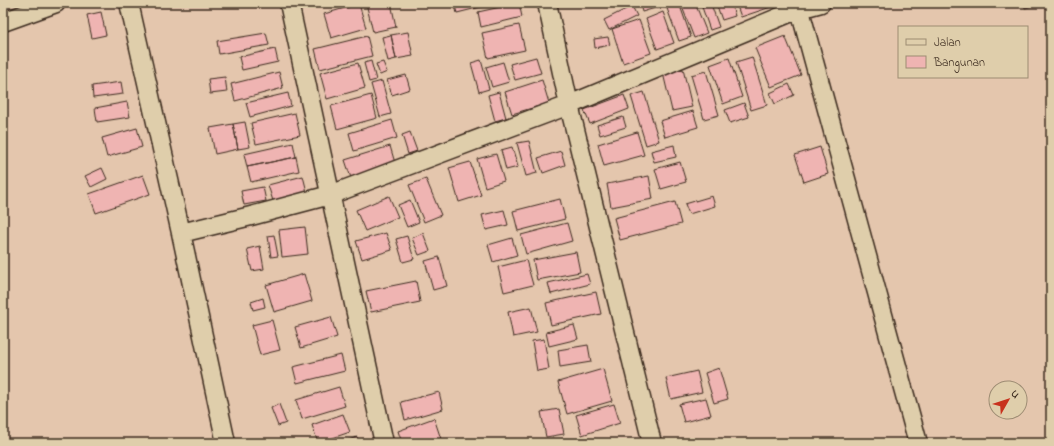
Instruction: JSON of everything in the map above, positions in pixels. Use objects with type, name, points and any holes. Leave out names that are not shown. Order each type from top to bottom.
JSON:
[{"type":"street","points":[[3,22],[56,3]]},
{"type":"street","points":[[130,3],[226,443]]},
{"type":"street","points":[[289,3],[384,443]]},
{"type":"street","points":[[547,3],[569,105],[652,443]]},
{"type":"street","points":[[181,233],[330,195],[569,105],[798,6],[821,3]]},
{"type":"street","points":[[798,6],[918,443]]},
{"type":"building","points":[[366,3],[391,3],[396,27],[373,32]]},
{"type":"building","points":[[454,3],[480,3],[481,7],[457,13]]},
{"type":"building","points":[[480,3],[499,3],[481,7]]},
{"type":"building","points":[[519,3],[522,17],[481,27],[478,12]]},
{"type":"building","points":[[640,3],[661,3],[662,6],[642,12]]},
{"type":"building","points":[[665,3],[679,3],[691,37],[679,41]]},
{"type":"building","points":[[695,3],[707,33],[694,38],[681,4]]},
{"type":"building","points":[[716,3],[731,3],[735,16],[722,20]]},
{"type":"building","points":[[736,3],[780,3],[780,4],[741,17]]},
{"type":"building","points":[[1024,3],[1045,3],[1025,8]]},
{"type":"building","points":[[359,4],[366,28],[331,38],[324,14]]},
{"type":"building","points":[[711,4],[719,27],[710,30],[702,7]]},
{"type":"building","points":[[632,6],[637,16],[609,30],[604,20]]},
{"type":"building","points":[[101,12],[106,35],[92,38],[87,15]]},
{"type":"building","points":[[663,12],[674,43],[657,49],[646,19]]},
{"type":"building","points":[[639,20],[651,53],[623,63],[612,29]]},
{"type":"building","points":[[519,25],[525,50],[488,58],[482,33]]},
{"type":"building","points":[[408,32],[413,56],[396,59],[391,35]]},
{"type":"building","points":[[266,33],[269,45],[219,54],[217,41]]},
{"type":"building","points":[[391,35],[396,59],[388,61],[382,37]]},
{"type":"building","points":[[367,36],[372,56],[320,69],[315,49]]},
{"type":"building","points":[[785,36],[801,75],[771,87],[755,48]]},
{"type":"building","points":[[608,37],[610,45],[595,48],[594,39]]},
{"type":"building","points":[[275,49],[278,62],[242,70],[239,57]]},
{"type":"building","points":[[536,57],[541,73],[515,80],[510,64]]},
{"type":"building","points":[[752,57],[767,105],[751,110],[736,62]]},
{"type":"building","points":[[729,58],[742,97],[723,104],[710,65]]},
{"type":"building","points":[[481,60],[489,89],[479,92],[471,63]]},
{"type":"building","points":[[371,61],[376,80],[369,82],[364,63]]},
{"type":"building","points":[[383,62],[387,72],[380,75],[376,64]]},
{"type":"building","points":[[503,62],[509,82],[492,87],[486,67]]},
{"type":"building","points":[[358,63],[365,88],[327,99],[320,73]]},
{"type":"building","points":[[683,69],[692,107],[672,111],[663,73]]},
{"type":"building","points":[[706,71],[719,115],[704,119],[691,75]]},
{"type":"building","points":[[279,72],[283,88],[235,101],[231,84]]},
{"type":"building","points":[[406,75],[410,89],[392,95],[387,80]]},
{"type":"building","points":[[225,77],[227,92],[210,94],[208,79]]},
{"type":"building","points":[[542,80],[549,103],[512,114],[505,92]]},
{"type":"building","points":[[382,81],[391,114],[380,117],[371,84]]},
{"type":"building","points":[[121,82],[123,94],[93,98],[92,86]]},
{"type":"building","points":[[789,84],[794,95],[775,104],[770,93]]},
{"type":"building","points":[[499,92],[506,118],[495,121],[488,95]]},
{"type":"building","points":[[644,92],[659,141],[646,145],[631,96]]},
{"type":"building","points":[[288,93],[291,106],[250,117],[246,103]]},
{"type":"building","points":[[371,95],[377,118],[337,129],[331,106]]},
{"type":"building","points":[[624,95],[629,109],[590,124],[584,110]]},
{"type":"building","points":[[127,102],[130,117],[97,122],[95,108]]},
{"type":"building","points":[[744,103],[749,117],[730,123],[725,110]]},
{"type":"building","points":[[693,111],[698,127],[665,137],[660,121]]},
{"type":"building","points":[[295,113],[300,135],[256,144],[251,123]]},
{"type":"building","points":[[623,117],[626,127],[600,135],[597,125]]},
{"type":"building","points":[[392,120],[397,138],[354,151],[349,133]]},
{"type":"building","points":[[245,122],[250,147],[238,149],[233,124]]},
{"type":"building","points":[[233,124],[238,149],[215,154],[210,128]]},
{"type":"building","points":[[137,128],[142,147],[107,157],[102,138]]},
{"type":"building","points":[[410,132],[417,151],[408,154],[402,135]]},
{"type":"building","points":[[637,132],[644,155],[604,166],[598,144]]},
{"type":"building","points":[[529,141],[537,173],[526,176],[517,143]]},
{"type":"building","points":[[293,143],[296,157],[247,167],[244,154]]},
{"type":"building","points":[[674,145],[676,157],[654,162],[651,151]]},
{"type":"building","points":[[390,146],[395,163],[351,178],[345,160]]},
{"type":"building","points":[[512,147],[518,167],[506,170],[501,150]]},
{"type":"building","points":[[820,147],[828,174],[804,182],[795,155]]},
{"type":"building","points":[[561,151],[565,165],[543,173],[538,158]]},
{"type":"building","points":[[496,154],[504,181],[485,187],[477,159]]},
{"type":"building","points":[[296,157],[299,171],[251,182],[247,167]]},
{"type":"building","points":[[470,162],[481,195],[459,202],[449,168]]},
{"type":"building","points":[[680,162],[686,182],[661,189],[655,169]]},
{"type":"building","points":[[102,168],[107,179],[91,187],[85,176]]},
{"type":"building","points":[[143,175],[150,194],[96,213],[89,194]]},
{"type":"building","points":[[303,176],[307,192],[273,201],[268,185]]},
{"type":"building","points":[[649,176],[653,199],[611,207],[607,184]]},
{"type":"building","points":[[426,179],[441,215],[424,222],[409,185]]},
{"type":"building","points":[[263,187],[266,201],[244,205],[241,191]]},
{"type":"building","points":[[389,196],[398,217],[365,231],[356,210]]},
{"type":"building","points":[[712,196],[715,206],[689,214],[685,204]]},
{"type":"building","points":[[560,199],[565,219],[518,231],[513,211]]},
{"type":"building","points":[[410,200],[419,222],[407,227],[398,205]]},
{"type":"building","points":[[675,202],[681,224],[620,240],[614,218]]},
{"type":"building","points":[[504,210],[508,225],[486,230],[482,215]]},
{"type":"building","points":[[567,223],[572,241],[526,254],[521,235]]},
{"type":"building","points":[[305,227],[308,254],[282,257],[279,230]]},
{"type":"building","points":[[386,233],[392,250],[362,259],[356,241]]},
{"type":"building","points":[[423,233],[430,251],[419,255],[412,238]]},
{"type":"building","points":[[274,235],[278,256],[271,257],[268,236]]},
{"type":"building","points":[[407,236],[414,259],[403,262],[396,239]]},
{"type":"building","points":[[512,238],[517,255],[493,262],[488,245]]},
{"type":"building","points":[[260,246],[264,269],[252,271],[247,249]]},
{"type":"building","points":[[576,252],[580,272],[537,280],[533,260]]},
{"type":"building","points":[[439,257],[447,286],[433,290],[425,261]]},
{"type":"building","points":[[526,260],[533,285],[504,292],[498,267]]},
{"type":"building","points":[[304,274],[312,301],[274,312],[266,285]]},
{"type":"building","points":[[587,274],[590,284],[551,294],[548,283]]},
{"type":"building","points":[[416,281],[420,302],[371,312],[366,291]]},
{"type":"building","points":[[596,292],[601,314],[551,325],[546,303]]},
{"type":"building","points":[[263,298],[265,307],[253,310],[251,302]]},
{"type":"building","points":[[531,307],[537,332],[513,337],[508,312]]},
{"type":"building","points":[[331,317],[337,337],[301,348],[295,327]]},
{"type":"building","points":[[272,320],[280,350],[260,355],[252,325]]},
{"type":"building","points":[[574,325],[578,339],[549,346],[546,332]]},
{"type":"building","points":[[544,339],[549,369],[537,371],[532,341]]},
{"type":"building","points":[[588,345],[591,362],[560,367],[558,350]]},
{"type":"building","points":[[341,355],[345,371],[297,383],[293,367]]},
{"type":"building","points":[[719,368],[728,399],[714,403],[705,373]]},
{"type":"building","points":[[603,369],[612,401],[567,414],[558,382]]},
{"type":"building","points":[[697,371],[702,392],[671,399],[666,378]]},
{"type":"building","points":[[339,387],[345,406],[302,419],[296,400]]},
{"type":"building","points":[[439,392],[443,409],[405,420],[401,402]]},
{"type":"building","points":[[706,398],[711,415],[684,422],[679,404]]},
{"type":"building","points":[[279,404],[286,423],[278,426],[271,408]]},
{"type":"building","points":[[614,404],[620,423],[582,435],[576,415]]},
{"type":"building","points":[[559,409],[564,434],[546,437],[541,412]]},
{"type":"building","points":[[343,414],[350,432],[318,443],[312,425]]},
{"type":"building","points":[[434,418],[441,439],[428,443],[402,443],[398,431]]},
{"type":"building","points":[[357,437],[360,443],[340,443]]}]
